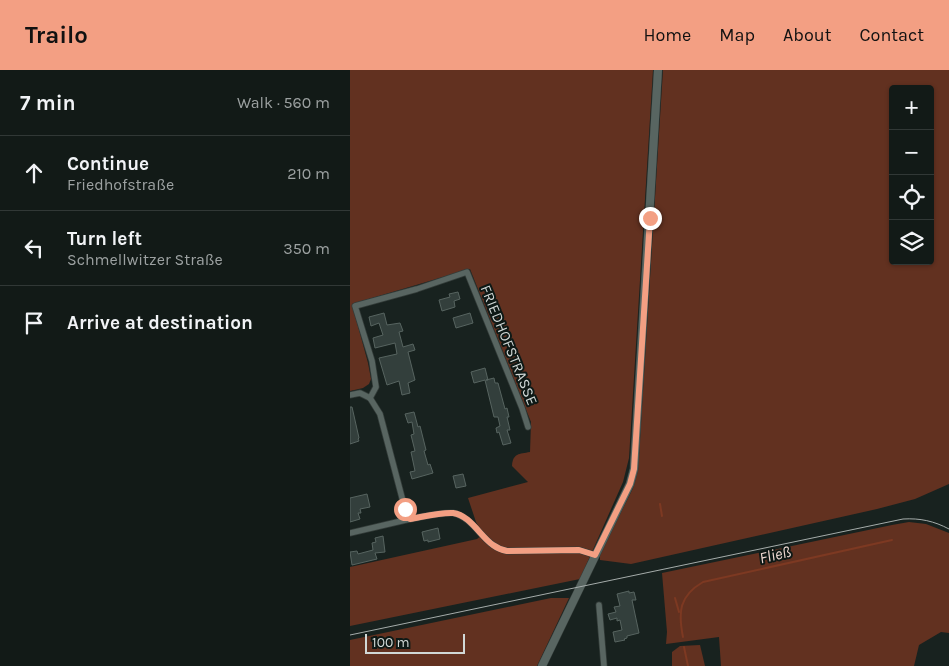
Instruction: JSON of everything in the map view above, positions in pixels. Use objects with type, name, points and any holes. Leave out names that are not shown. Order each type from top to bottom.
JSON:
[{"type":"street","points":[[542,666],[630,484],[634,469],[658,70]]},
{"type":"street","name":"FRIEDHOFSTRASSE","points":[[370,398],[376,387],[372,361],[355,306],[417,289],[467,272],[528,427]]},
{"type":"street","points":[[350,395],[360,393],[370,398],[380,414],[405,509],[410,519]]},
{"type":"street","points":[[350,533],[410,519],[449,513],[464,518],[491,544],[507,551],[579,550],[595,555]]},
{"type":"street","points":[[599,605],[604,666]]},
{"type":"shaded area","points":[[350,70],[653,70],[629,458],[623,482],[580,579],[350,626],[350,567],[477,539],[483,534],[476,522],[468,498],[528,482],[512,466],[515,456],[530,452],[531,422],[470,269],[352,304],[371,379],[369,384],[363,388],[350,391]]},
{"type":"shaded area","points":[[663,70],[949,70],[949,484],[915,499],[877,509],[631,564],[600,560],[600,554],[633,488],[639,454]]},
{"type":"shaded area","points":[[909,522],[926,524],[949,533],[949,633],[941,632],[919,645],[914,666],[721,666],[719,637],[666,644],[667,632],[662,573]]},
{"type":"shaded area","points":[[551,598],[569,598],[537,666],[350,666],[350,640]]},
{"type":"shaded area","points":[[700,645],[705,666],[672,666],[672,652],[680,646]]},
{"type":"building","points":[[458,292],[460,299],[454,301],[455,307],[442,311],[439,300],[450,297],[449,294]]},
{"type":"building","points":[[384,313],[387,325],[400,323],[403,331],[399,332],[403,347],[413,344],[415,350],[408,352],[415,380],[408,383],[410,393],[402,395],[399,381],[387,385],[379,358],[397,354],[395,343],[375,348],[373,338],[383,335],[379,323],[371,326],[369,317]]},
{"type":"building","points":[[470,313],[473,323],[456,328],[453,318]]},
{"type":"building","points":[[485,368],[488,380],[494,378],[495,383],[498,383],[505,409],[507,408],[510,430],[507,430],[511,443],[503,445],[499,432],[497,433],[496,428],[500,426],[498,417],[494,417],[485,380],[474,383],[471,372]]},
{"type":"building","points":[[350,407],[352,407],[359,441],[350,444]]},
{"type":"building","points":[[414,412],[418,427],[420,426],[428,465],[430,464],[433,473],[412,479],[410,472],[415,471],[411,452],[415,451],[411,435],[414,434],[412,422],[408,423],[405,414]]},
{"type":"building","points":[[463,474],[466,486],[456,488],[453,476]]},
{"type":"building","points":[[367,494],[370,507],[360,509],[361,513],[358,513],[360,519],[350,522],[350,498]]},
{"type":"building","points":[[438,528],[440,539],[424,541],[422,532]]},
{"type":"building","points":[[383,536],[385,552],[375,553],[377,559],[352,565],[350,552],[357,551],[358,554],[373,550],[372,543],[376,542],[375,538]]},
{"type":"building","points":[[629,591],[629,593],[634,592],[636,600],[632,600],[639,633],[627,636],[625,640],[615,642],[613,632],[622,630],[620,620],[617,621],[617,618],[610,620],[608,614],[616,612],[614,607],[620,606],[617,594]]},
{"type":"waterway","name":"Fließ","points":[[660,504],[662,516]]},
{"type":"waterway","name":"Fließ","points":[[683,637],[682,605],[689,593],[703,582],[892,540]]},
{"type":"waterway","name":"Fließ","points":[[675,598],[679,612]]},
{"type":"waterway","name":"Fließ","points":[[684,647],[688,666]]},
{"type":"tram line","points":[[350,635],[903,519],[927,521],[949,529]]},
{"type":"route","points":[[405,509],[410,519],[449,513],[456,514],[464,518],[491,544],[507,551],[579,550],[595,555],[630,484],[634,469],[650,218]]}]
